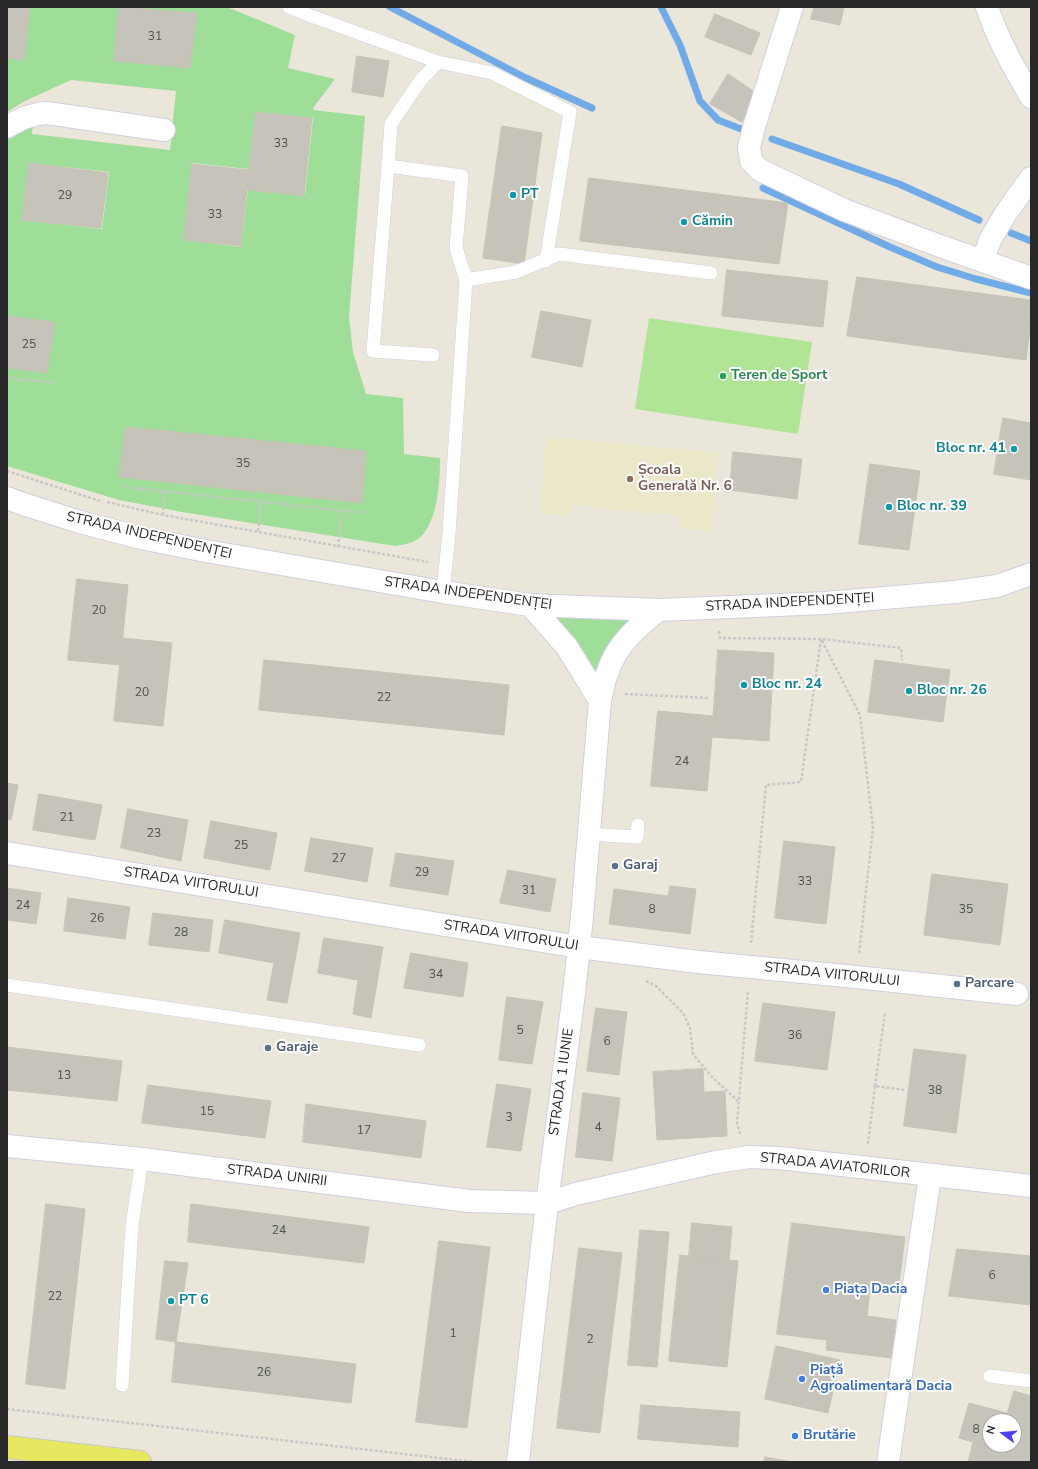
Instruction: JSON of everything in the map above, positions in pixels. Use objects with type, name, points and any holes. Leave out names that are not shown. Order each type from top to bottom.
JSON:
[{"type":"main road","points":[[7,1447],[140,1462]]},
{"type":"street","points":[[792,7],[754,127],[750,147],[751,161],[760,170],[844,210],[1031,278]]},
{"type":"street","points":[[988,7],[993,24],[1009,60],[1031,97]]},
{"type":"street","points":[[7,127],[18,120],[34,114],[46,113],[164,130]]},
{"type":"street","points":[[983,261],[990,240],[1006,213],[1031,178]]},
{"type":"street","name":"STRADA INDEPENDENȚEI","points":[[7,498],[80,522],[141,538],[206,551],[443,592],[530,605],[659,610],[824,603],[955,592],[997,586],[1031,574]]},
{"type":"street","points":[[530,605],[567,648],[600,701]]},
{"type":"street","name":"STRADA 1 IUNIE","points":[[518,1462],[547,1203],[579,947],[600,701],[608,670],[620,647],[638,626],[659,610]]},
{"type":"street","name":"STRADA VIITORULUI","points":[[7,853],[579,947],[750,967],[1017,994]]},
{"type":"street","name":"STRADA UNIRII","points":[[7,1146],[142,1159],[469,1201],[547,1203]]},
{"type":"street","name":"STRADA AVIATORILOR","points":[[547,1203],[576,1194],[716,1162],[749,1157],[779,1158],[930,1176],[1031,1186]]},
{"type":"street","points":[[888,1462],[930,1176]]},
{"type":"lane","points":[[289,7],[438,62],[492,73],[570,112],[546,261]]},
{"type":"lane","points":[[433,355],[373,351],[391,124],[420,81],[438,62]]},
{"type":"lane","points":[[388,166],[462,176],[456,248],[466,280],[449,533],[443,592]]},
{"type":"lane","points":[[466,280],[516,272],[560,254],[711,273]]},
{"type":"lane","points":[[589,834],[600,833],[637,837],[638,825]]},
{"type":"lane","points":[[7,985],[419,1045]]},
{"type":"lane","points":[[122,1385],[132,1226],[142,1159]]},
{"type":"lane","points":[[990,1376],[1031,1381]]},
{"type":"path","points":[[7,396],[8,378],[56,383]]},
{"type":"path","points":[[7,471],[102,502],[163,515],[445,564]]},
{"type":"path","points":[[126,487],[365,513]]},
{"type":"path","points":[[163,515],[164,492]]},
{"type":"path","points":[[258,531],[261,502]]},
{"type":"path","points":[[338,546],[342,511]]},
{"type":"path","points":[[716,607],[720,638],[821,639],[901,648],[902,660]]},
{"type":"path","points":[[749,1157],[737,1123],[738,1101],[766,785],[801,782],[821,639]]},
{"type":"path","points":[[821,639],[860,716],[873,828],[856,977]]},
{"type":"path","points":[[622,694],[709,698]]},
{"type":"path","points":[[643,978],[656,986],[683,1013],[690,1028],[693,1054],[711,1076],[738,1101]]},
{"type":"path","points":[[865,1168],[885,1012]]},
{"type":"path","points":[[875,1086],[906,1090]]},
{"type":"path","points":[[7,1409],[475,1462]]},
{"type":"shaded area","name":"Școala Generală Nr. 6","points":[[547,436],[719,453],[711,531],[679,528],[680,516],[572,505],[570,517],[539,513]]},
{"type":"green space","points":[[7,7],[227,7],[295,35],[288,68],[335,79],[313,110],[365,116],[349,317],[353,352],[366,394],[403,398],[404,454],[440,458],[438,492],[433,517],[421,536],[413,542],[395,546],[182,512],[119,500],[7,466],[7,136],[33,121],[32,134],[170,150],[176,91],[71,80],[25,101],[7,112]],"holes":[[[256,112],[313,118],[305,195],[248,189],[241,247],[185,240],[192,163],[249,169]],[[29,163],[109,172],[102,229],[22,220]]]},
{"type":"green space","name":"Teren de Sport","points":[[649,318],[812,342],[798,434],[635,409]]},
{"type":"green space","points":[[550,613],[630,620],[616,639],[594,679],[586,655]]},
{"type":"building","points":[[7,7],[30,7],[24,60],[7,58]]},
{"type":"building","points":[[119,7],[197,13],[190,68],[114,61]]},
{"type":"building","points":[[814,7],[844,7],[840,25],[811,19]]},
{"type":"building","points":[[715,14],[760,33],[751,55],[705,37]]},
{"type":"building","points":[[357,56],[389,61],[383,97],[352,92]]},
{"type":"building","points":[[728,74],[756,93],[742,122],[710,104]]},
{"type":"building","points":[[256,112],[312,118],[304,196],[247,190]]},
{"type":"building","name":"PT","points":[[502,126],[542,133],[524,264],[483,258]]},
{"type":"building","points":[[29,163],[108,173],[101,228],[22,220]]},
{"type":"building","points":[[192,164],[249,170],[241,246],[184,240]]},
{"type":"building","name":"Cămin","points":[[589,178],[788,203],[779,264],[580,241]]},
{"type":"building","points":[[727,270],[828,281],[823,327],[722,316]]},
{"type":"building","points":[[857,277],[1031,300],[1031,322],[1026,360],[847,336]]},
{"type":"building","points":[[541,311],[591,320],[582,367],[532,357]]},
{"type":"building","points":[[7,316],[55,322],[47,373],[7,368]]},
{"type":"building","name":"Bloc nr. 41","points":[[1003,418],[1031,423],[1031,480],[994,474]]},
{"type":"building","points":[[126,427],[366,451],[362,503],[119,477]]},
{"type":"building","points":[[733,452],[802,459],[797,499],[730,490]]},
{"type":"building","name":"Bloc nr. 39","points":[[870,464],[920,471],[909,550],[859,544]]},
{"type":"building","points":[[77,579],[128,585],[120,665],[68,660]]},
{"type":"building","points":[[123,638],[172,643],[163,726],[114,721]]},
{"type":"building","name":"Bloc nr. 24","points":[[718,650],[774,653],[769,741],[712,737]]},
{"type":"building","points":[[264,660],[509,685],[504,735],[259,710]]},
{"type":"building","name":"Bloc nr. 26","points":[[875,660],[950,670],[943,722],[868,712]]},
{"type":"building","points":[[658,711],[714,716],[707,791],[651,786]]},
{"type":"building","points":[[7,783],[18,785],[11,820],[7,819]]},
{"type":"building","points":[[39,794],[102,805],[95,840],[33,830]]},
{"type":"building","points":[[128,809],[188,820],[181,861],[121,848]]},
{"type":"building","points":[[211,821],[277,833],[270,870],[204,858]]},
{"type":"building","points":[[311,838],[373,848],[367,882],[305,871]]},
{"type":"building","points":[[784,841],[835,847],[826,924],[775,918]]},
{"type":"building","points":[[396,853],[454,861],[448,895],[390,886]]},
{"type":"building","points":[[508,870],[556,879],[550,912],[500,903]]},
{"type":"building","points":[[932,874],[1008,884],[1000,945],[924,935]]},
{"type":"building","points":[[670,886],[696,889],[690,934],[609,924],[614,889],[668,896]]},
{"type":"building","points":[[7,888],[41,893],[36,924],[7,920]]},
{"type":"building","points":[[68,898],[130,907],[125,939],[64,931]]},
{"type":"building","points":[[153,913],[213,920],[209,952],[149,945]]},
{"type":"building","points":[[225,920],[300,933],[287,1003],[267,1000],[274,963],[219,953]]},
{"type":"building","points":[[324,938],[383,947],[371,1018],[353,1014],[358,980],[318,973]]},
{"type":"building","points":[[411,953],[468,963],[463,997],[404,988]]},
{"type":"building","points":[[507,997],[543,1002],[532,1064],[499,1060]]},
{"type":"building","points":[[763,1003],[835,1012],[827,1070],[755,1061]]},
{"type":"building","points":[[596,1008],[627,1012],[619,1075],[587,1071]]},
{"type":"building","points":[[7,1047],[122,1061],[117,1101],[7,1090]]},
{"type":"building","points":[[914,1049],[966,1055],[956,1133],[904,1126]]},
{"type":"building","points":[[703,1069],[704,1092],[725,1091],[727,1136],[657,1140],[653,1072]]},
{"type":"building","points":[[497,1084],[531,1089],[521,1151],[487,1147]]},
{"type":"building","points":[[148,1085],[271,1101],[265,1138],[142,1123]]},
{"type":"building","points":[[583,1093],[620,1098],[612,1161],[576,1157]]},
{"type":"building","points":[[306,1104],[426,1121],[421,1158],[303,1142]]},
{"type":"building","points":[[46,1204],[85,1209],[65,1389],[26,1384]]},
{"type":"building","points":[[191,1204],[369,1227],[364,1263],[188,1242]]},
{"type":"building","points":[[692,1223],[732,1227],[729,1260],[689,1256]]},
{"type":"building","name":"Piața Dacia","points":[[792,1223],[905,1237],[898,1292],[870,1288],[867,1316],[896,1320],[891,1358],[826,1350],[827,1340],[777,1334]]},
{"type":"building","points":[[640,1230],[669,1232],[657,1367],[628,1365]]},
{"type":"building","points":[[439,1241],[490,1247],[467,1428],[416,1422]]},
{"type":"building","points":[[579,1248],[622,1253],[600,1433],[557,1428]]},
{"type":"building","points":[[957,1249],[1031,1256],[1031,1305],[949,1296]]},
{"type":"building","points":[[680,1255],[738,1261],[727,1367],[669,1361]]},
{"type":"building","name":"PT 6","points":[[165,1261],[188,1263],[176,1342],[156,1339]]},
{"type":"building","points":[[176,1342],[356,1364],[351,1403],[172,1382]]},
{"type":"building","name":"Piață Agroalimentară Dacia","points":[[776,1346],[840,1360],[828,1413],[765,1399]]},
{"type":"building","points":[[1014,1391],[1031,1396],[1031,1462],[968,1462],[973,1442],[959,1438],[969,1403],[1007,1413]]},
{"type":"building","points":[[641,1405],[740,1412],[738,1447],[638,1439]]},
{"type":"building","points":[[765,1457],[792,1462],[764,1462]]},
{"type":"waterway","points":[[390,7],[524,77],[592,108]]},
{"type":"waterway","points":[[661,7],[680,45],[700,101],[718,120],[741,129]]},
{"type":"waterway","points":[[772,139],[899,184],[979,220]]},
{"type":"waterway","points":[[763,188],[890,247],[937,267],[1031,293]]},
{"type":"waterway","points":[[1011,233],[1031,241]]},
{"type":"place","name":"PT","points":[[513,195]]},
{"type":"place","name":"Cămin","points":[[684,222]]},
{"type":"place","name":"Teren de Sport","points":[[723,376]]},
{"type":"place","name":"Bloc nr. 41","points":[[1014,449]]},
{"type":"place","name":"Școala Generală Nr. 6","points":[[630,479]]},
{"type":"place","name":"Bloc nr. 39","points":[[889,507]]},
{"type":"place","name":"Bloc nr. 24","points":[[744,685]]},
{"type":"place","name":"Bloc nr. 26","points":[[909,691]]},
{"type":"place","name":"Garaj","points":[[615,866]]},
{"type":"place","name":"Parcare","points":[[957,984]]},
{"type":"place","name":"Garaje","points":[[268,1048]]},
{"type":"place","name":"Piața Dacia","points":[[826,1290]]},
{"type":"place","name":"PT 6","points":[[171,1301]]},
{"type":"place","name":"Piață Agroalimentară Dacia","points":[[802,1379]]},
{"type":"place","name":"Brutărie","points":[[795,1436]]}]
